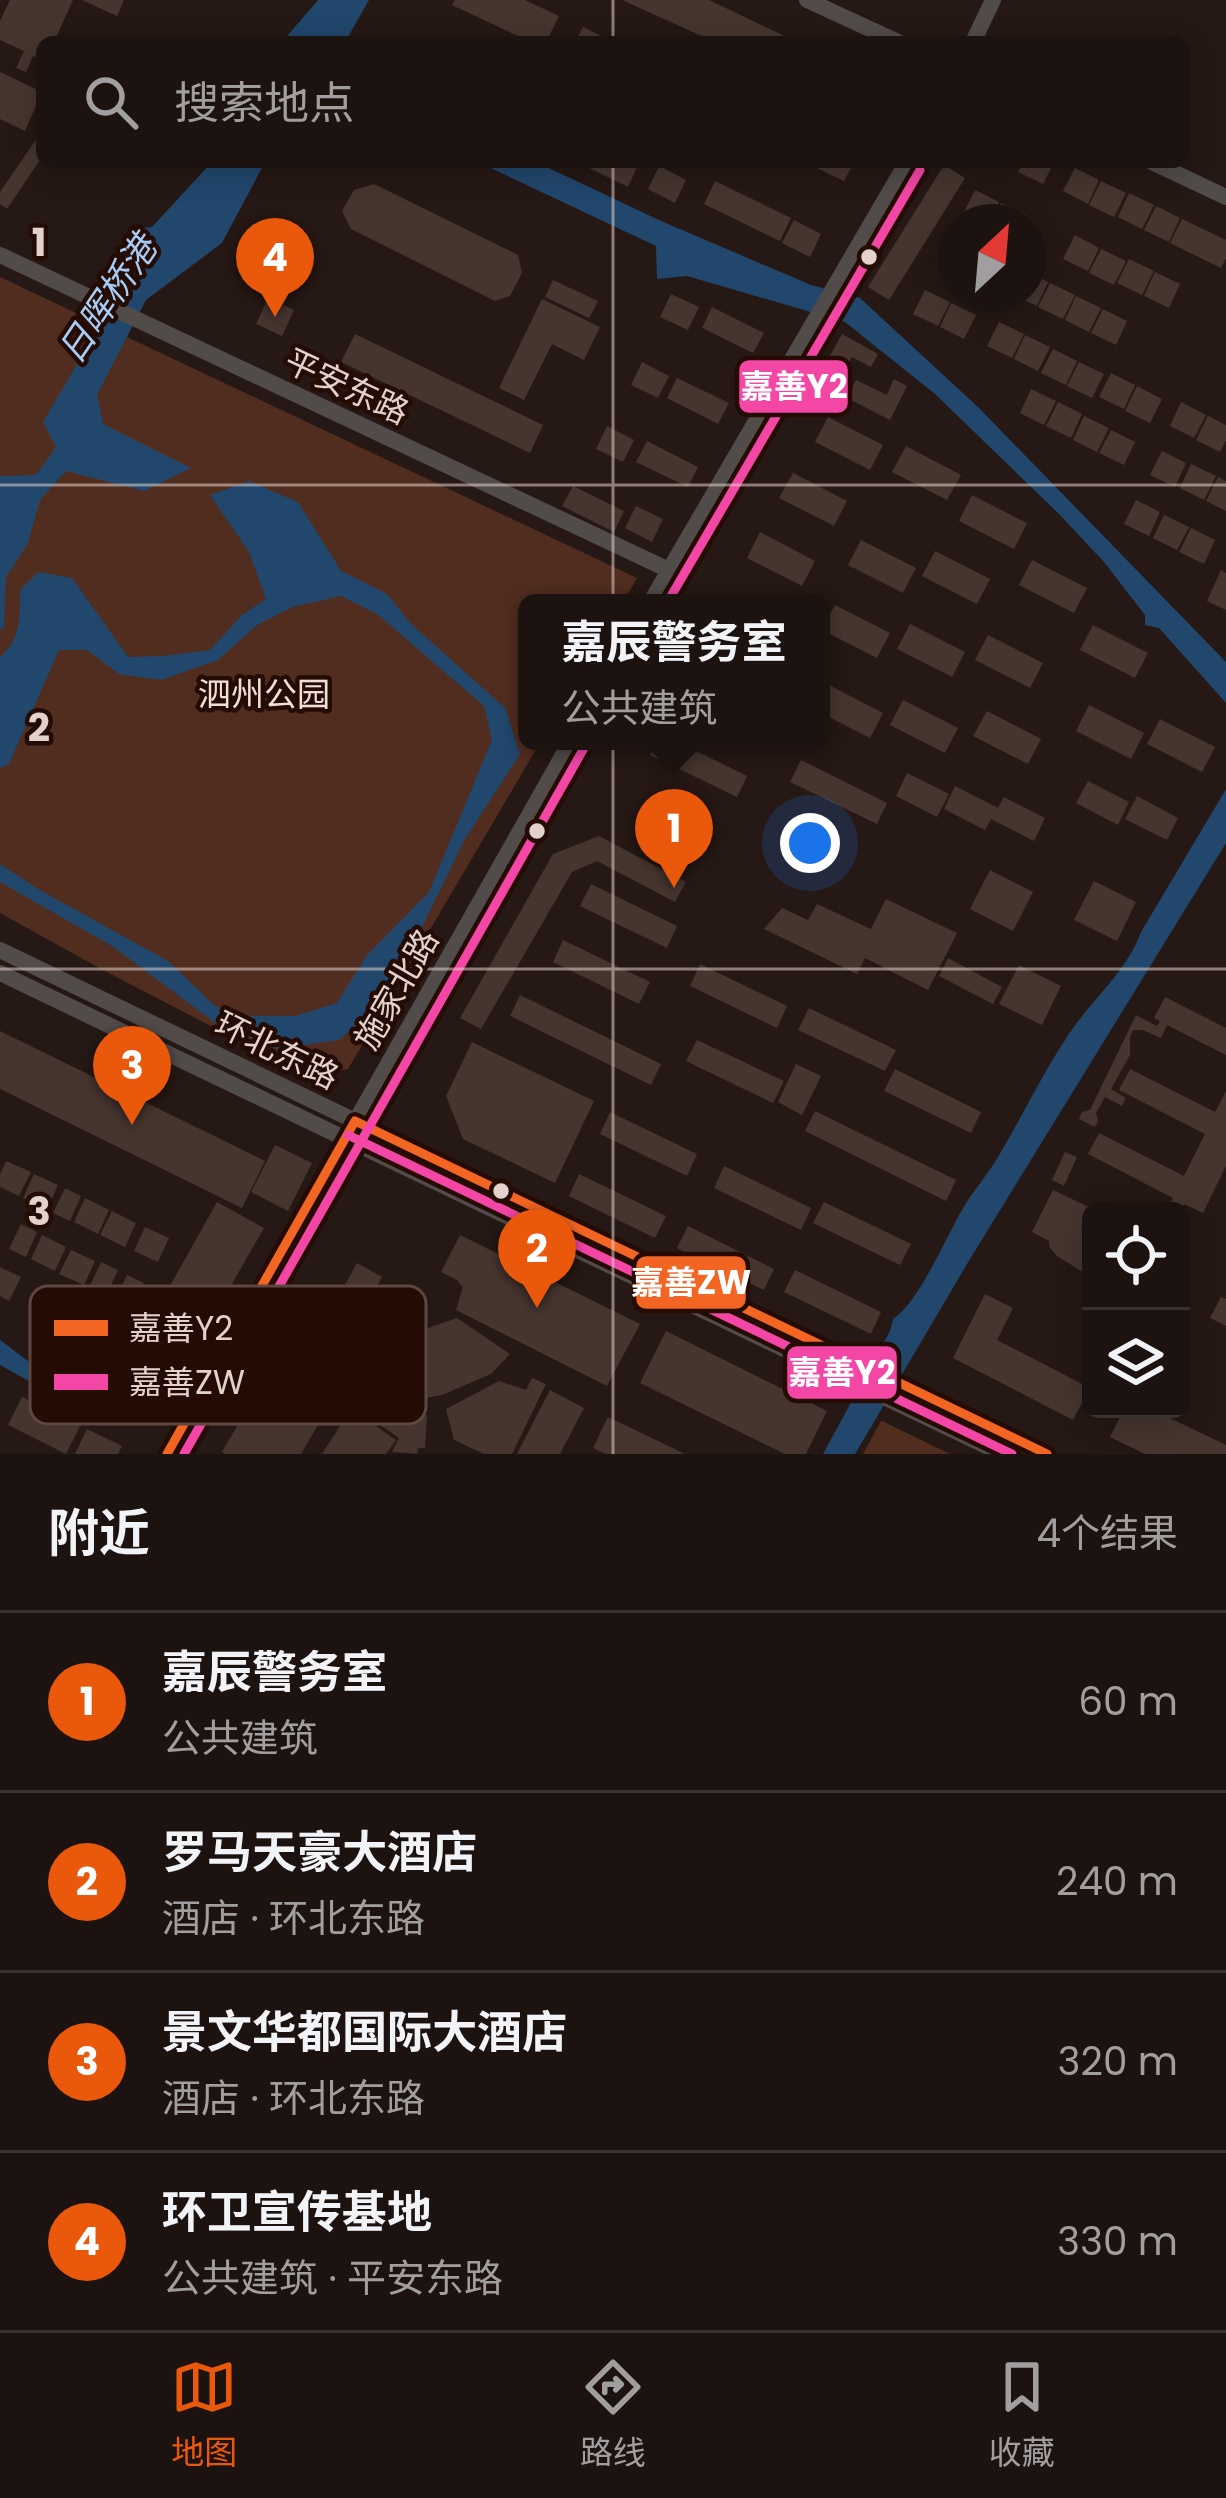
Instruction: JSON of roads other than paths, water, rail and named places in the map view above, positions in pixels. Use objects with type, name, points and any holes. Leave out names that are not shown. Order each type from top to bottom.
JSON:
[{"type":"street","points":[[807,0],[885,36]]},
{"type":"street","points":[[976,36],[992,0]]},
{"type":"street","points":[[655,594],[903,168]]},
{"type":"street","points":[[1165,168],[1226,197]]},
{"type":"street","name":"平安东路","points":[[0,255],[669,570]]},
{"type":"street","name":"施家北路","points":[[262,1286],[566,750]]},
{"type":"street","name":"环北东路","points":[[0,950],[1047,1454]]},
{"type":"street","name":"环北东路","points":[[0,973],[1003,1454]]},
{"type":"street","name":"施家北路","points":[[167,1454],[184,1424]]},
{"type":"water","points":[[318,0],[369,0],[348,36],[287,36]]},
{"type":"water","points":[[206,168],[262,168],[222,243],[146,300],[97,395],[103,424],[191,468],[144,491],[66,471],[40,500],[28,543],[6,577],[4,627],[0,630],[0,476],[36,475],[56,447],[43,422],[136,264],[122,246],[131,229],[152,227]]},
{"type":"water","points":[[491,168],[549,168],[811,285],[860,298],[978,407],[1226,662],[1226,703],[1159,628],[1145,625],[1145,615],[1104,562],[1059,514],[935,394],[845,322],[687,276],[657,279],[656,246]]},
{"type":"water","points":[[249,481],[298,502],[341,571],[387,594],[411,624],[505,708],[520,754],[465,839],[378,1006],[339,1040],[275,1049],[214,1022],[112,946],[0,882],[0,864],[168,961],[214,1005],[239,1016],[295,1016],[337,1003],[367,955],[429,892],[492,740],[484,706],[377,614],[341,596],[292,607],[257,625],[218,660],[161,680],[119,674],[87,650],[59,650],[9,764],[0,768],[0,657],[16,635],[20,590],[38,572],[72,578],[128,657],[210,650],[242,615],[266,599],[249,552],[210,495]]},
{"type":"water","points":[[1226,789],[1226,843],[855,1454],[823,1454],[893,1319],[922,1285],[1067,1037],[1126,961]]},
{"type":"water","points":[[0,1340],[30,1362],[30,1382],[0,1365]]},
{"type":"place","name":"环卫宣传基地","points":[[275,317]]},
{"type":"place","name":"嘉辰警务室","points":[[674,888]]},
{"type":"place","name":"景文华都国际大酒店","points":[[132,1125]]},
{"type":"place","name":"罗马天豪大酒店","points":[[537,1308]]},
{"type":"water label","name":"日晖桥港","points":[[107,299]]},
{"type":"park label","name":"泗州公园","points":[[264,694]]}]
